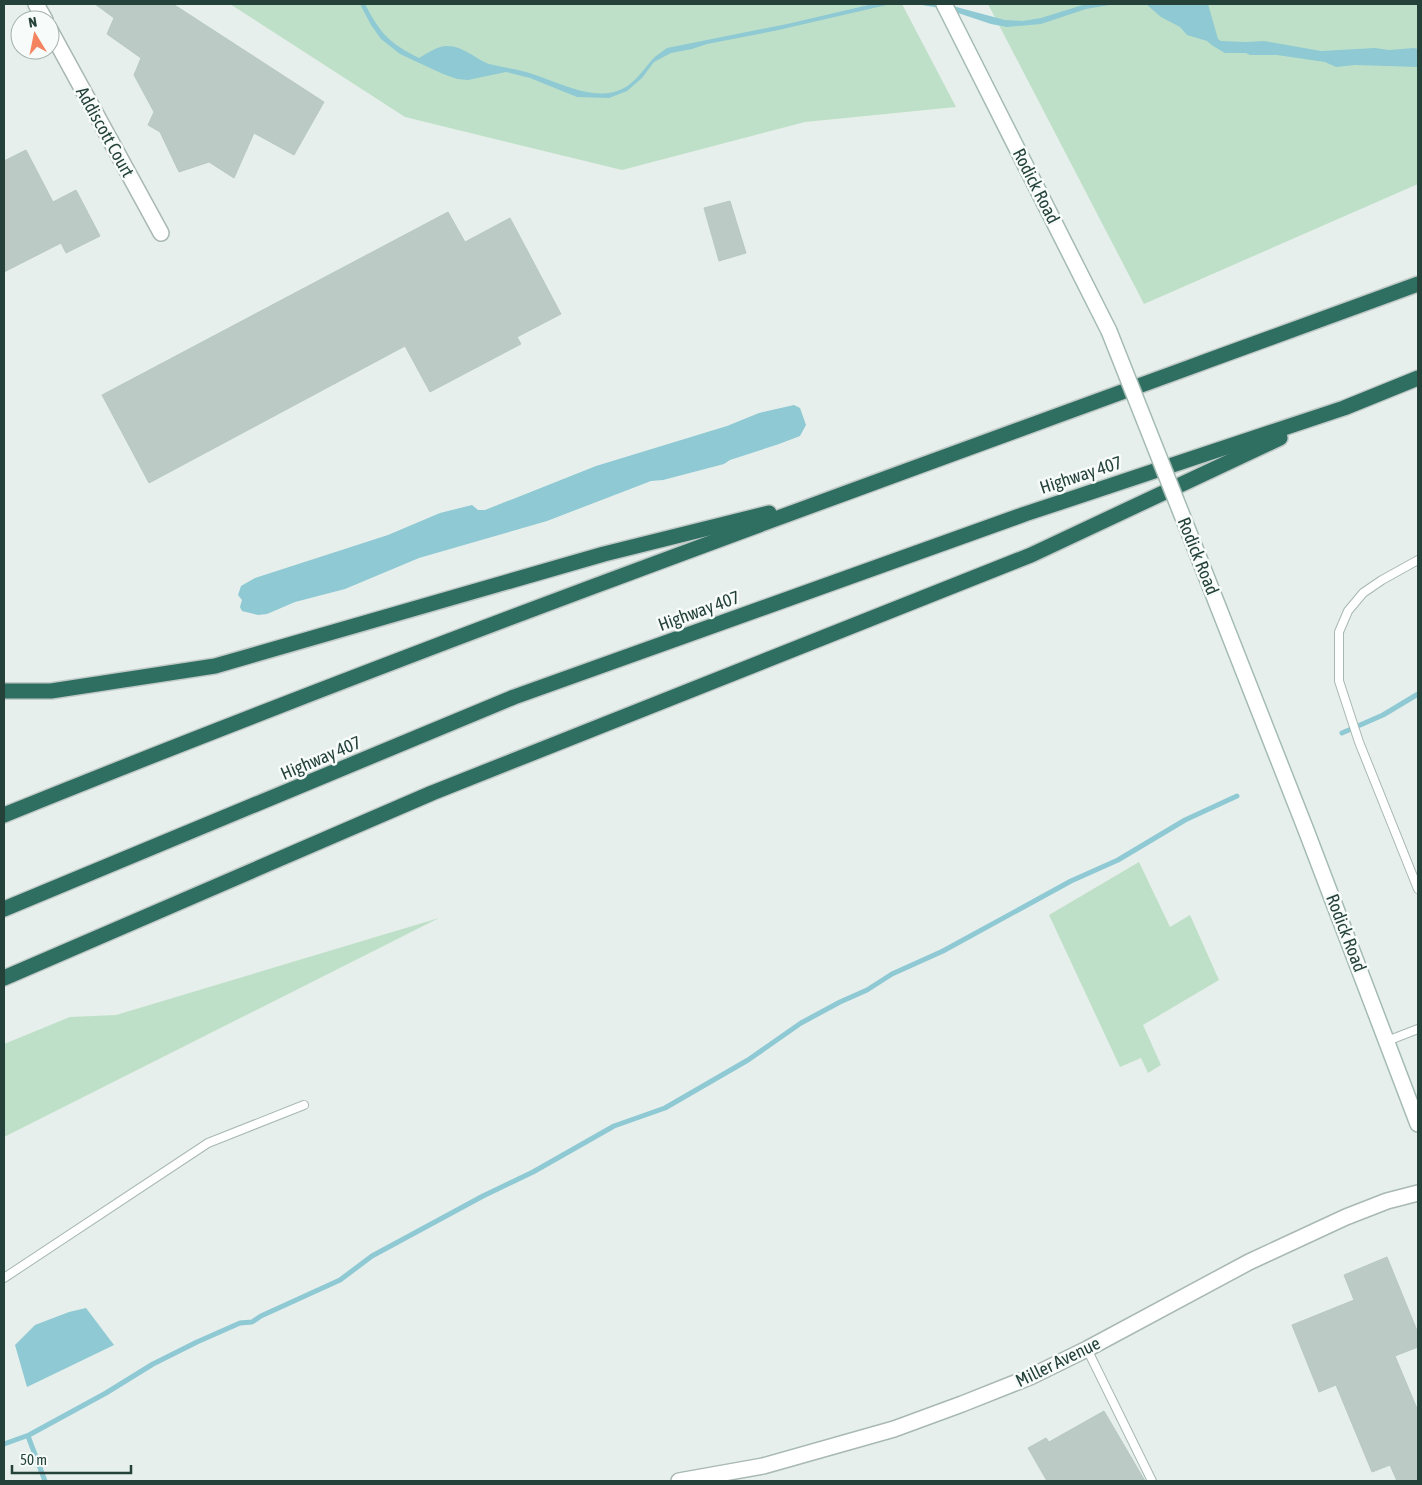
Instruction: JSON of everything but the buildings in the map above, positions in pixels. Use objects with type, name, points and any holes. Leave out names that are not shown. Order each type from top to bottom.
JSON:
[{"type":"highway","points":[[4,815],[500,621],[1418,284]]},
{"type":"highway","name":"Highway 407","points":[[4,909],[514,697],[1025,514],[1344,408],[1418,378]]},
{"type":"highway","points":[[4,979],[432,793],[1031,555],[1344,408]]},
{"type":"highway","points":[[4,691],[52,691],[216,666],[604,554],[843,494]]},
{"type":"main road","name":"Rodick Road","points":[[944,4],[1109,331],[1306,830],[1418,1124]]},
{"type":"main road","name":"Addiscott Court","points":[[60,48],[161,233]]},
{"type":"main road","name":"Miller Avenue","points":[[679,1481],[763,1466],[894,1429],[962,1404],[1022,1380],[1087,1349],[1249,1262],[1346,1218],[1387,1202],[1418,1193]]},
{"type":"lane","points":[[1418,560],[1363,593],[1348,611],[1339,632],[1339,680],[1359,742],[1418,889]]},
{"type":"lane","points":[[1387,1041],[1418,1029]]},
{"type":"lane","points":[[4,1278],[208,1142],[304,1105]]},
{"type":"lane","points":[[1087,1349],[1152,1481]]},
{"type":"green space","points":[[230,4],[902,4],[956,107],[805,122],[622,170],[405,117]]},
{"type":"green space","points":[[988,4],[1418,4],[1418,184],[1144,304]]},
{"type":"green space","points":[[1139,862],[1170,927],[1190,915],[1219,980],[1143,1025],[1161,1065],[1148,1073],[1141,1058],[1120,1067],[1049,915]]},
{"type":"green space","points":[[439,918],[4,1137],[4,1044],[70,1017],[116,1015]]},
{"type":"water","points":[[360,4],[365,4],[386,36],[419,58],[440,47],[459,48],[489,64],[526,72],[574,89],[587,92],[611,93],[631,83],[654,58],[667,48],[787,24],[873,4],[891,4],[671,53],[654,62],[642,78],[627,91],[609,98],[577,97],[530,78],[506,72],[468,80],[457,79],[443,74],[400,54],[381,39]]},
{"type":"water","points":[[916,4],[945,4],[1005,20],[1023,21],[1041,18],[1086,4],[1115,4],[1086,9],[1041,24],[1007,27],[991,24],[946,9]]},
{"type":"water","points":[[1146,4],[1208,4],[1218,39],[1221,41],[1264,41],[1321,51],[1414,48],[1418,49],[1418,67],[1355,65],[1336,67],[1325,62],[1277,55],[1225,53],[1207,41],[1187,35],[1180,27],[1161,17]]},
{"type":"water","points":[[794,405],[800,408],[806,425],[800,436],[779,444],[730,460],[724,464],[663,480],[651,481],[547,521],[419,558],[345,589],[295,602],[267,614],[258,615],[242,611],[240,607],[242,600],[238,595],[241,586],[255,578],[388,535],[440,513],[472,505],[478,510],[485,510],[596,466],[727,426],[759,413]]},
{"type":"water","points":[[86,1308],[114,1345],[27,1387],[15,1345],[35,1325],[69,1312]]},
{"type":"waterway","points":[[1342,733],[1383,715],[1418,694]]},
{"type":"waterway","points":[[4,1444],[29,1435],[106,1393],[153,1364],[197,1342],[240,1323],[252,1322],[261,1316],[340,1280],[372,1256],[483,1196],[533,1172],[614,1126],[665,1108],[748,1060],[801,1023],[867,990],[892,974],[943,951],[1071,881],[1118,860],[1185,820],[1237,796]]},
{"type":"waterway","points":[[28,1436],[45,1481]]}]
